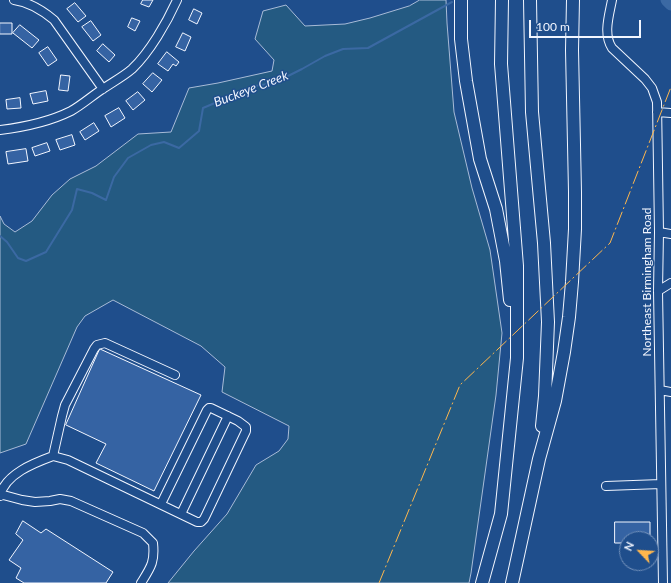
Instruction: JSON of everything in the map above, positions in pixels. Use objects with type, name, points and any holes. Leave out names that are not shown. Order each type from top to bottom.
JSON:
[{"type":"highway","points":[[461,0],[461,39],[466,81],[480,159],[496,209],[506,261],[517,358]]},
{"type":"highway","points":[[530,0],[532,112],[544,243],[548,322],[545,396],[540,459]]},
{"type":"highway","points":[[512,583],[540,459],[555,401],[563,359],[572,282],[575,229],[572,50],[573,0]]},
{"type":"highway","points":[[482,583],[501,514],[517,358],[517,266],[501,64],[501,6]]},
{"type":"street","points":[[14,0],[27,3],[37,8],[54,20],[103,89]]},
{"type":"street","points":[[0,130],[35,124],[72,110],[132,69],[155,41],[178,0]]},
{"type":"street","name":"Northeast Birmingham Road","points":[[612,0],[607,29],[609,44],[645,79],[652,88],[657,102],[659,232],[658,291],[663,583]]},
{"type":"street","points":[[657,112],[671,113]]},
{"type":"street","points":[[659,232],[671,234]]},
{"type":"street","points":[[658,291],[671,283]]},
{"type":"street","points":[[53,456],[65,405],[97,345],[105,343],[175,375]]},
{"type":"street","points":[[660,390],[671,392]]},
{"type":"street","points":[[142,583],[152,566],[154,555],[153,543],[143,534],[125,524],[71,501],[60,499],[35,502],[22,500],[1,491],[15,475],[41,460],[53,456],[68,460],[197,522],[200,522],[206,515],[246,431],[246,427],[238,421],[212,408],[209,408],[161,504]]},
{"type":"street","points":[[182,514],[228,416]]},
{"type":"street","points":[[606,486],[661,484]]},
{"type":"shaded area","points":[[420,0],[446,0],[454,112],[472,188],[490,250],[502,333],[496,395],[469,583],[168,583],[227,514],[256,465],[279,451],[288,439],[289,426],[222,392],[225,367],[201,346],[113,300],[85,316],[77,327],[26,444],[0,453],[0,216],[4,224],[15,232],[32,221],[52,195],[70,179],[96,166],[138,134],[171,132],[189,88],[272,71],[274,60],[255,39],[263,11],[286,5],[305,26],[345,24],[409,6]]},
{"type":"building","points":[[143,0],[153,0],[149,7],[141,4]]},
{"type":"building","points":[[75,3],[86,16],[78,22],[67,9]]},
{"type":"building","points":[[194,9],[202,13],[197,24],[189,20]]},
{"type":"building","points":[[132,18],[140,21],[135,31],[128,27]]},
{"type":"building","points":[[91,21],[101,35],[93,41],[82,27]]},
{"type":"building","points":[[0,23],[12,23],[12,34],[0,34]]},
{"type":"building","points":[[20,25],[39,40],[32,48],[13,33]]},
{"type":"building","points":[[183,33],[191,37],[185,51],[176,47]]},
{"type":"building","points":[[103,44],[115,55],[109,62],[97,51]]},
{"type":"building","points":[[48,47],[57,60],[48,66],[39,53]]},
{"type":"building","points":[[167,52],[179,62],[176,66],[173,64],[168,71],[158,64]]},
{"type":"building","points":[[153,73],[162,80],[152,92],[143,84]]},
{"type":"building","points":[[61,75],[70,76],[68,91],[59,90]]},
{"type":"building","points":[[46,91],[48,101],[33,104],[30,94]]},
{"type":"building","points":[[138,92],[145,100],[133,110],[126,101]]},
{"type":"building","points":[[20,98],[21,108],[7,109],[6,100]]},
{"type":"building","points":[[119,108],[125,118],[111,127],[105,116]]},
{"type":"building","points":[[94,123],[99,131],[85,140],[80,132]]},
{"type":"building","points":[[72,135],[75,145],[60,150],[56,140]]},
{"type":"building","points":[[47,143],[50,151],[35,156],[32,148]]},
{"type":"building","points":[[26,149],[28,161],[8,164],[6,152]]},
{"type":"building","points":[[100,349],[201,395],[154,491],[96,463],[106,444],[66,425]]},
{"type":"building","points":[[23,521],[41,533],[46,529],[113,572],[106,583],[24,583],[16,578],[21,568],[9,560],[23,540],[16,534]]},
{"type":"building","points":[[615,522],[650,522],[650,531],[619,531],[619,543],[615,543]]},
{"type":"waterway","name":"Buckeye Creek","points":[[667,0],[671,4]]},
{"type":"waterway","name":"Buckeye Creek","points":[[0,236],[7,242],[18,258],[26,261],[46,252],[72,210],[77,189],[92,193],[106,200],[114,177],[128,158],[151,145],[164,142],[179,148],[199,131],[203,108],[255,86],[274,83],[325,56],[343,49],[368,48],[452,2]]},
{"type":"power","points":[[379,583],[460,385],[610,243],[671,87]]}]
